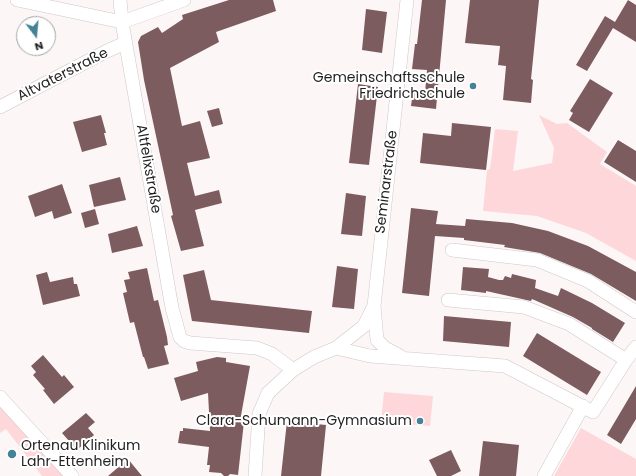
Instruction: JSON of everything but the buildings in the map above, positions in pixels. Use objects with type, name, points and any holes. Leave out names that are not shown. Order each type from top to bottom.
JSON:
[{"type":"street","points":[[17,0],[122,22],[184,0]]},
{"type":"street","name":"Altfelixstraße","points":[[120,0],[122,22],[172,308],[180,337],[184,341],[190,343],[257,348],[272,354],[293,370]]},
{"type":"street","name":"Seminarstraße","points":[[255,476],[259,414],[268,393],[293,370],[314,357],[336,348],[364,326],[374,306],[407,0]]},
{"type":"street","name":"Altvaterstraße","points":[[0,107],[126,43]]},
{"type":"street","points":[[452,250],[537,260],[588,281],[636,312]]},
{"type":"street","points":[[448,300],[524,306],[569,324],[626,360]]},
{"type":"street","points":[[374,306],[378,340],[386,348],[403,358]]},
{"type":"street","points":[[336,348],[370,356],[505,366],[593,412],[636,347]]},
{"type":"street","points":[[0,397],[72,476]]},
{"type":"street","points":[[544,476],[583,406]]},
{"type":"shaded area","points":[[539,115],[557,124],[567,123],[607,152],[600,164],[636,186],[636,261],[586,233],[537,216],[483,211],[487,170],[490,169],[495,129],[518,131],[513,171],[552,163],[554,148]]},
{"type":"shaded area","points":[[384,392],[433,396],[430,426],[381,422]]},
{"type":"shaded area","points":[[0,407],[64,476],[42,476],[6,429],[0,433]]},
{"type":"shaded area","points":[[581,428],[636,459],[636,476],[554,476]]},
{"type":"place","name":"Gemeinschaftsschule Friedrichschule","points":[[473,86]]},
{"type":"place","name":"Clara-Schumann-Gymnasium","points":[[420,421]]},
{"type":"place","name":"Ortenau Klinikum Lahr-Ettenheim","points":[[12,454]]}]
